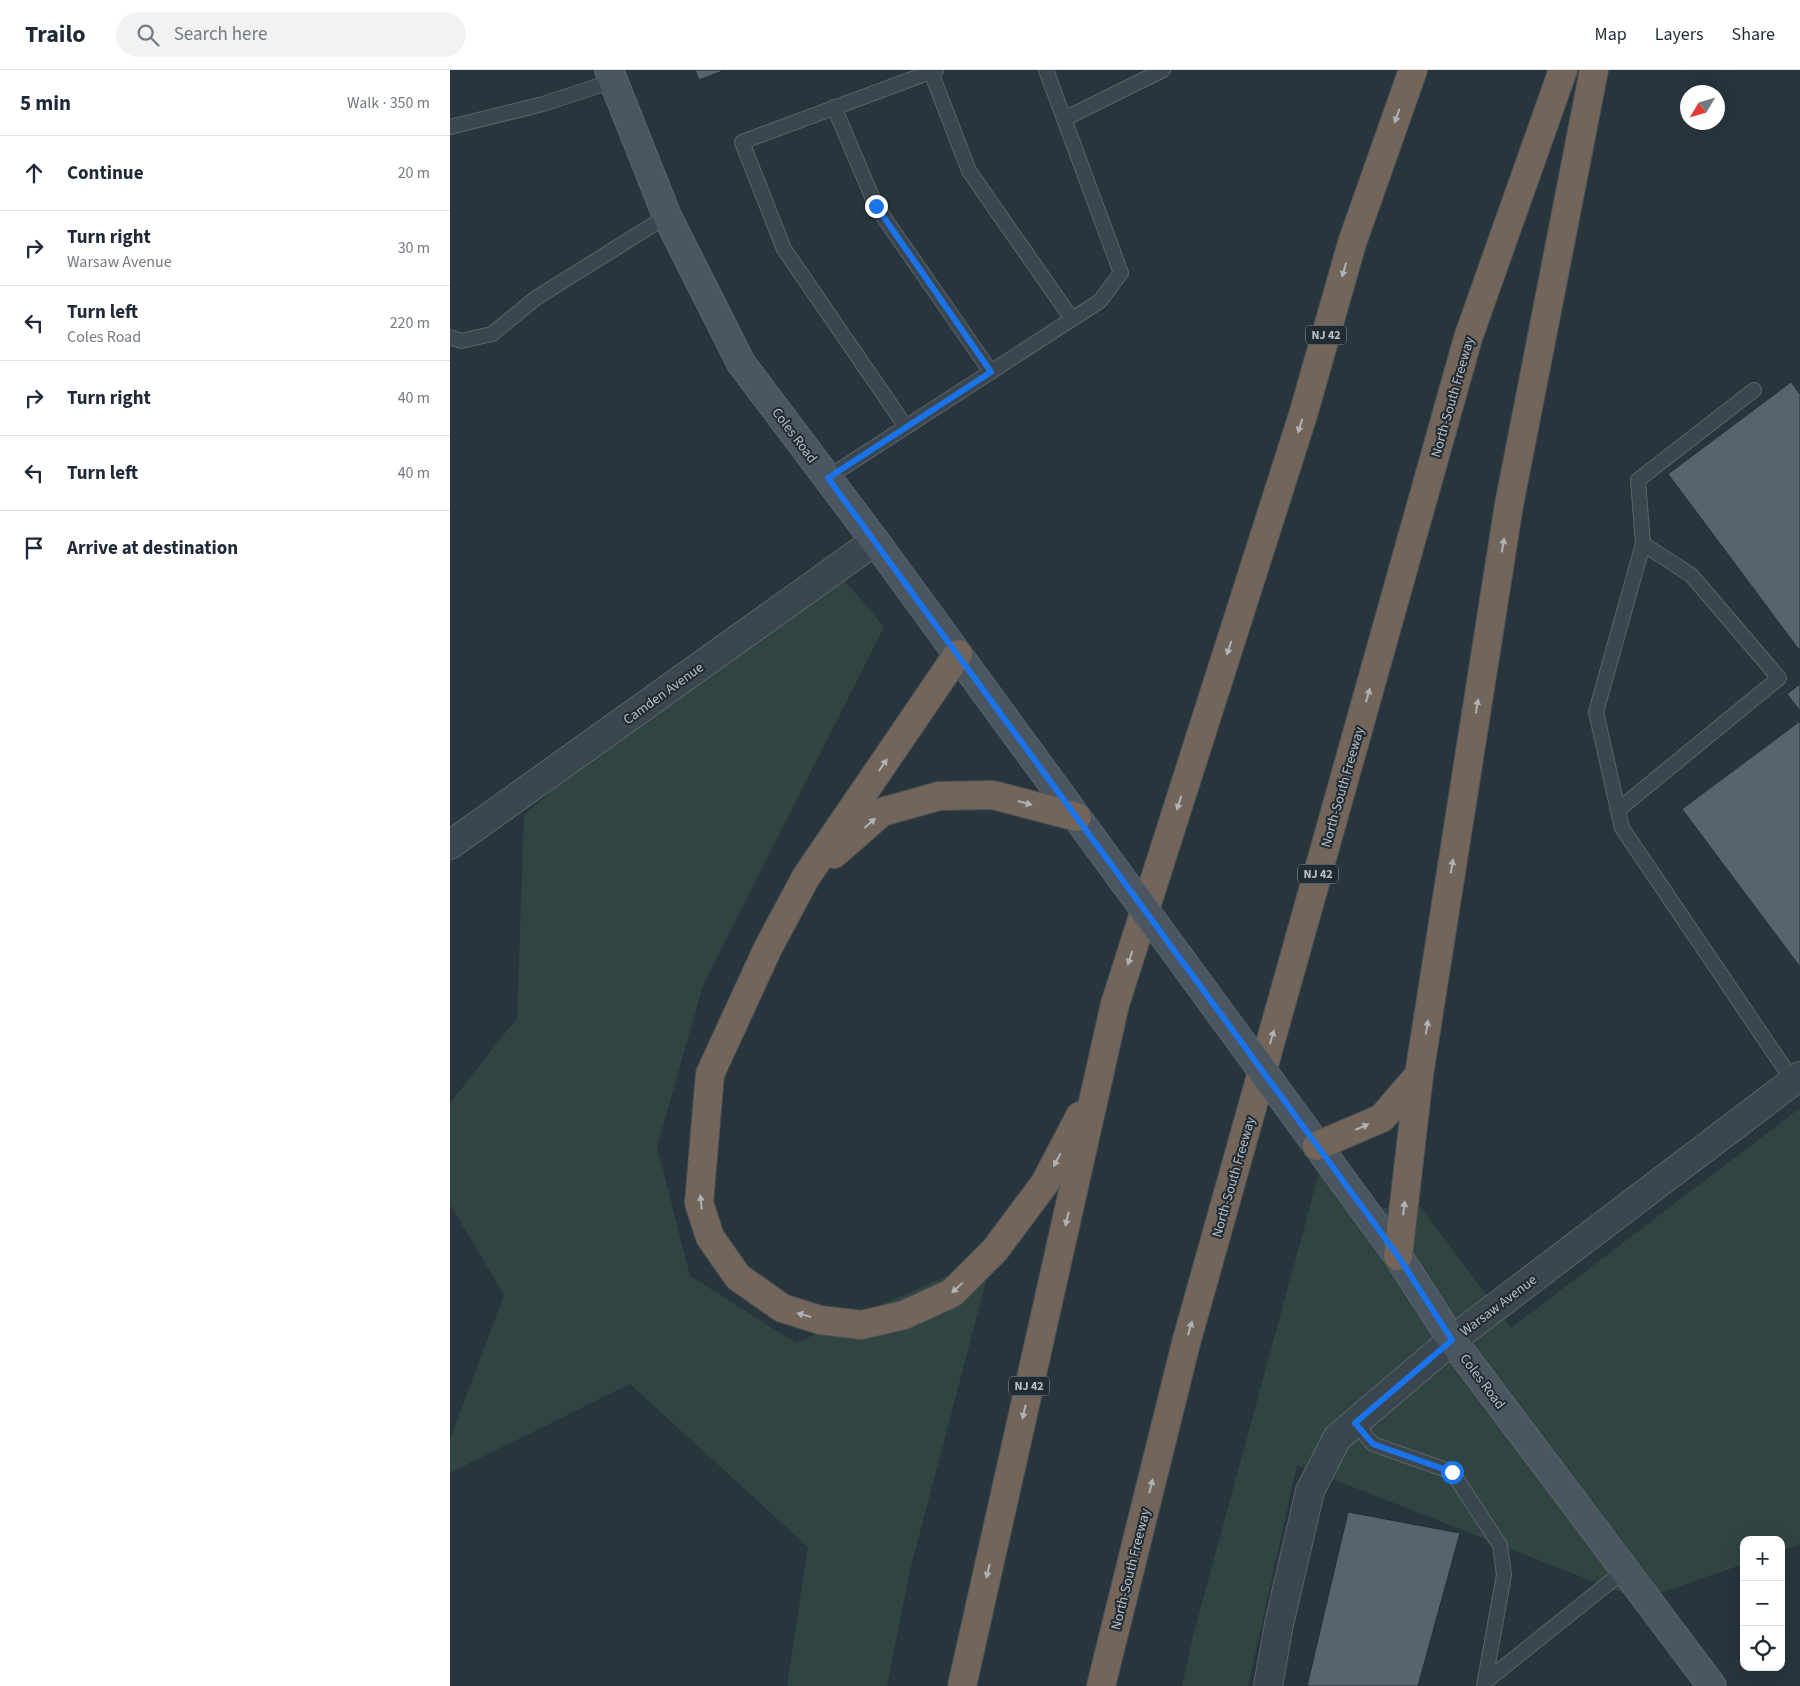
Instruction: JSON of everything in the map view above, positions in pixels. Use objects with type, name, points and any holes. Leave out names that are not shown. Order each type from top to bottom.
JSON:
[{"type":"highway","name":"NJ 42","points":[[962,1686],[1115,1004],[1303,415],[1352,243],[1413,70]]},
{"type":"highway","name":"North-South Freeway","points":[[1101,1686],[1186,1343],[1468,338],[1563,70]]},
{"type":"highway","points":[[1398,1256],[1419,1075],[1509,505],[1594,70]]},
{"type":"highway","points":[[958,654],[806,877],[768,948],[710,1074],[699,1203],[710,1237],[738,1277],[782,1308],[820,1320],[861,1325],[904,1315],[952,1293],[995,1250],[1045,1183],[1097,1086]]},
{"type":"highway","points":[[806,877],[882,812],[938,796],[993,795],[1077,818]]},
{"type":"highway","points":[[1317,1146],[1382,1118],[1419,1075]]},
{"type":"street","name":"Coles Road","points":[[611,75],[667,216],[741,364],[875,541],[1398,1256],[1452,1340],[1712,1686]]},
{"type":"street","name":"Camden Avenue","points":[[450,845],[875,541]]},
{"type":"street","name":"Warsaw Avenue","points":[[1268,1686],[1279,1624],[1310,1491],[1337,1438],[1452,1340],[1797,1079]]},
{"type":"lane","points":[[828,478],[1100,301],[1121,272],[1046,70]]},
{"type":"lane","points":[[1064,118],[1163,70]]},
{"type":"lane","points":[[906,427],[784,249],[742,142],[933,71],[969,171],[1072,319]]},
{"type":"lane","points":[[450,127],[543,104],[611,75]]},
{"type":"lane","points":[[834,107],[876,206],[991,372]]},
{"type":"lane","points":[[450,337],[461,341],[492,334],[536,298],[667,216]]},
{"type":"lane","points":[[1754,390],[1638,480],[1643,544],[1596,712],[1622,828],[1797,1079]]},
{"type":"lane","points":[[1618,810],[1779,678],[1692,575],[1643,544]]},
{"type":"lane","points":[[1355,1423],[1373,1444],[1452,1472],[1500,1545],[1504,1575],[1485,1684]]},
{"type":"lane","points":[[1485,1684],[1625,1570]]},
{"type":"green space","points":[[825,557],[884,627],[703,985],[657,1147],[690,1276],[796,1343],[993,1255],[910,1570],[887,1686],[787,1686],[808,1547],[630,1384],[450,1473],[450,1439],[504,1295],[450,1204],[450,1103],[517,1018],[524,815]]},
{"type":"green space","points":[[1800,1108],[1800,1544],[1785,1550],[1785,1536],[1740,1536],[1740,1565],[1640,1600],[1297,1465],[1248,1686],[1182,1686],[1193,1636],[1321,1166],[1354,1209],[1420,1206],[1511,1328]]},
{"type":"building","points":[[695,70],[725,70],[699,80]]},
{"type":"building","points":[[1791,382],[1800,394],[1800,651],[1668,474]]},
{"type":"building","points":[[1800,684],[1800,711],[1787,694]]},
{"type":"building","points":[[1800,721],[1800,967],[1682,809]]},
{"type":"building","points":[[1348,1512],[1460,1533],[1418,1686],[1307,1686]]},
{"type":"route","points":[[876,206],[991,372],[828,478],[1398,1256],[1452,1340],[1355,1423],[1373,1444],[1452,1472]]}]
